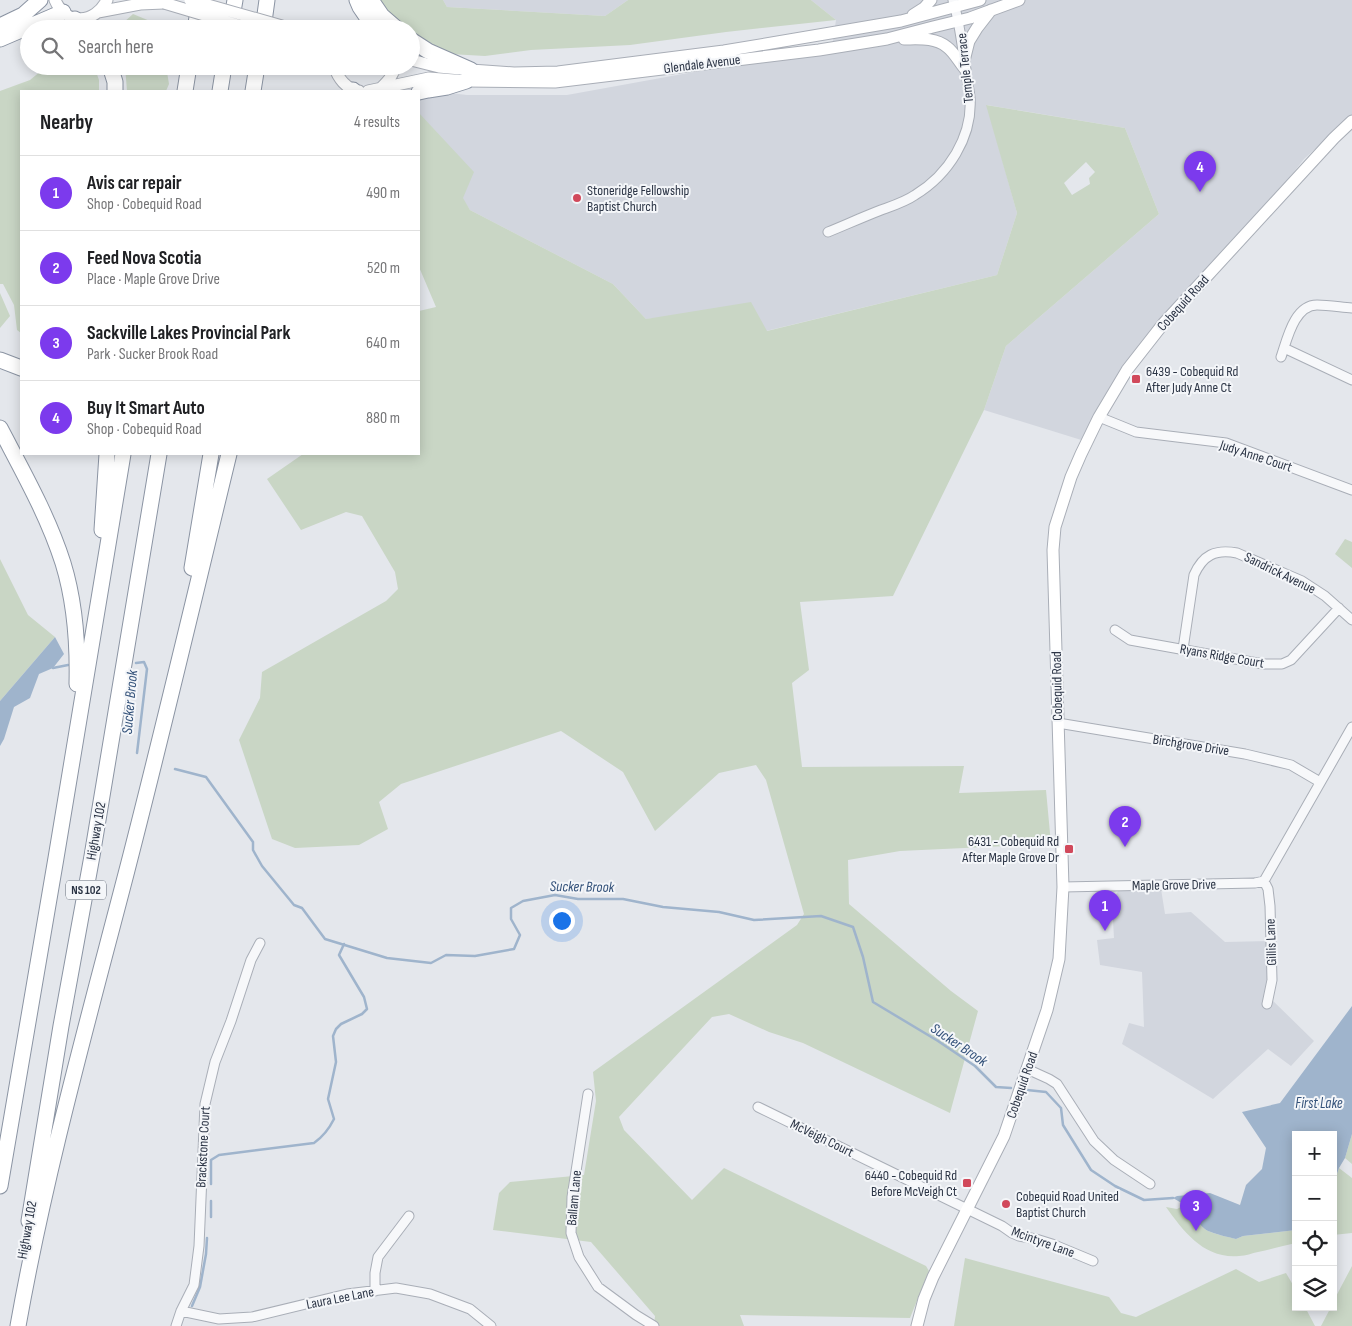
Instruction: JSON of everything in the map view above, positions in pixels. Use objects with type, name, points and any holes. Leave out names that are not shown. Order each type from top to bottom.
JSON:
[{"type":"highway","points":[[7,23],[26,0]]},
{"type":"highway","points":[[7,23],[23,15],[40,0]]},
{"type":"highway","points":[[197,20],[200,0]]},
{"type":"highway","points":[[232,20],[235,0]]},
{"type":"highway","points":[[264,20],[267,0]]},
{"type":"highway","points":[[357,0],[369,20]]},
{"type":"highway","points":[[371,0],[387,20]]},
{"type":"highway","points":[[54,20],[68,15]]},
{"type":"highway","points":[[0,39],[20,32]]},
{"type":"highway","points":[[420,46],[468,76],[448,88],[420,92]]},
{"type":"highway","points":[[113,75],[116,90]]},
{"type":"highway","points":[[185,90],[188,75]]},
{"type":"highway","points":[[220,90],[223,75]]},
{"type":"highway","points":[[253,90],[256,75]]},
{"type":"highway","points":[[0,360],[20,368]]},
{"type":"highway","points":[[0,428],[47,520],[63,564],[74,610],[77,644],[77,728]]},
{"type":"highway","points":[[94,627],[107,455]]},
{"type":"highway","name":"NS 102","points":[[0,1186],[123,455]]},
{"type":"highway","name":"Highway 102","points":[[11,1326],[159,455]]},
{"type":"highway","points":[[175,681],[211,455]]},
{"type":"highway","points":[[18,1326],[38,1220],[175,681],[230,455]]},
{"type":"main road","points":[[68,15],[83,18],[91,17],[105,5],[107,0]]},
{"type":"main road","points":[[190,0],[261,20]]},
{"type":"main road","points":[[901,21],[924,8],[931,0]]},
{"type":"main road","name":"Glendale Avenue","points":[[366,90],[429,78],[558,72],[724,50],[901,21],[954,4],[980,0]]},
{"type":"main road","name":"Glendale Avenue","points":[[420,62],[468,76],[556,82],[819,50],[887,39],[959,20],[1019,0]]},
{"type":"main road","points":[[98,12],[140,4],[164,3],[221,20]]},
{"type":"main road","points":[[965,65],[969,41],[992,10]]},
{"type":"main road","points":[[887,39],[928,39],[948,48],[965,65]]},
{"type":"main road","name":"Glendale Avenue","points":[[338,75],[343,83],[356,90]]},
{"type":"main road","points":[[381,88],[392,75]]},
{"type":"main road","name":"Cobequid Road","points":[[917,1326],[924,1299],[933,1277],[1004,1136],[1047,1010],[1059,959],[1063,887],[1053,550],[1056,527],[1071,477],[1100,417],[1127,370],[1163,324],[1334,138],[1352,121]]},
{"type":"street","name":"Temple Terrace","points":[[828,232],[914,196],[942,174],[963,141],[968,124],[970,99],[959,20],[954,4]]},
{"type":"street","points":[[1352,308],[1316,305],[1306,307],[1295,319],[1282,352],[1352,380]]},
{"type":"street","name":"Judy Anne Court","points":[[1100,417],[1136,432],[1226,444],[1352,490]]},
{"type":"street","name":"Sandrick Avenue","points":[[1183,649],[1194,575],[1205,558],[1215,553],[1226,551],[1237,553],[1302,581],[1325,596],[1352,620]]},
{"type":"street","name":"Ryans Ridge Court","points":[[1114,630],[1130,640],[1263,664],[1282,664],[1291,660],[1339,608]]},
{"type":"street","name":"Birchgrove Drive","points":[[1058,723],[1245,754],[1291,765],[1320,782]]},
{"type":"street","points":[[1260,882],[1352,727]]},
{"type":"street","name":"Maple Grove Drive","points":[[1063,887],[1260,882]]},
{"type":"street","name":"Gillis Lane","points":[[1260,882],[1268,889],[1270,906],[1272,980],[1267,1004]]},
{"type":"street","name":"Brackstone Court","points":[[176,1326],[194,1285],[199,1246],[205,1104],[215,1062],[251,960],[260,943]]},
{"type":"street","points":[[1027,1069],[1049,1078],[1057,1084],[1094,1141],[1114,1160],[1150,1184]]},
{"type":"street","name":"Ballam Lane","points":[[588,1094],[572,1197],[571,1233],[579,1257],[598,1287],[654,1326]]},
{"type":"street","name":"McVeigh Court","points":[[758,1107],[967,1209]]},
{"type":"street","name":"Mcintyre Lane","points":[[967,1209],[1012,1233],[1052,1244],[1093,1261]]},
{"type":"street","points":[[374,1291],[378,1258],[409,1216]]},
{"type":"street","name":"Laura Lee Lane","points":[[181,1311],[219,1318],[252,1317],[346,1294],[396,1288],[430,1294],[470,1309],[491,1326]]},
{"type":"shaded area","points":[[443,0],[628,0],[605,16],[447,7]]},
{"type":"shaded area","points":[[811,0],[1352,0],[1352,115],[1304,159],[1249,229],[1159,329],[1121,389],[1091,443],[984,410],[1006,346],[1159,214],[1125,128],[987,105],[1017,213],[997,275],[766,331],[659,318],[646,319],[613,284],[470,210],[420,115],[420,90],[404,90],[403,88],[467,95],[567,95],[832,47],[836,20]]},
{"type":"shaded area","points":[[1119,889],[1161,889],[1165,914],[1191,912],[1225,942],[1270,941],[1271,976],[1265,993],[1314,1041],[1291,1066],[1268,1049],[1213,1099],[1122,1044],[1129,1023],[1144,1027],[1142,972],[1100,965],[1097,940],[1114,938],[1112,903]]},
{"type":"green space","points":[[378,0],[443,0],[447,7],[605,16],[628,0],[811,0],[836,20],[630,45],[531,50],[485,56],[450,54],[420,37],[420,20],[389,20],[382,16]]},
{"type":"green space","points":[[133,14],[148,20],[126,20]]},
{"type":"green space","points":[[36,75],[97,75],[99,90],[20,90],[20,332],[17,330],[14,305],[3,284],[0,284],[0,91],[30,80]]},
{"type":"green space","points":[[126,75],[168,75],[169,84],[166,90],[127,90]]},
{"type":"green space","points":[[986,105],[1125,128],[1159,214],[1006,346],[984,410],[893,596],[800,602],[809,670],[792,683],[802,767],[964,766],[959,793],[1046,790],[1051,844],[900,851],[848,860],[849,904],[951,991],[978,1011],[950,1113],[803,1043],[769,1032],[729,1014],[712,1017],[619,1117],[624,1130],[692,1200],[724,1168],[926,1266],[929,1271],[910,1318],[740,1315],[744,1326],[654,1326],[655,1316],[591,1242],[493,1230],[499,1193],[510,1182],[584,1175],[596,1101],[593,1072],[797,925],[804,914],[766,780],[756,765],[719,773],[655,831],[623,772],[561,731],[401,784],[379,802],[388,829],[359,845],[295,848],[272,839],[239,740],[260,698],[262,672],[386,601],[398,589],[395,572],[362,516],[346,512],[301,530],[267,479],[302,455],[420,455],[420,311],[436,307],[420,269],[420,114],[474,172],[463,198],[470,210],[613,284],[646,319],[751,302],[767,331],[997,275],[1017,213]],"holes":[[[1086,162],[1095,172],[1089,178],[1090,184],[1072,195],[1064,183]]]},
{"type":"green space","points":[[0,293],[10,316],[0,328]]},
{"type":"green space","points":[[1345,539],[1352,542],[1352,568],[1335,554]]},
{"type":"green space","points":[[0,559],[28,615],[55,637],[0,701]]},
{"type":"green space","points":[[1352,1134],[1352,1164],[1345,1158]]},
{"type":"green space","points":[[1339,1168],[1352,1178],[1352,1233],[1337,1235],[1337,1174]]},
{"type":"green space","points":[[1185,1205],[1189,1215],[1205,1229],[1236,1239],[1243,1236],[1292,1230],[1292,1244],[1242,1256],[1227,1256],[1215,1253],[1196,1242],[1180,1226],[1166,1207],[1177,1209]]},
{"type":"green space","points":[[965,1258],[1109,1297],[1121,1313],[1136,1317],[1236,1269],[1259,1282],[1286,1273],[1292,1283],[1292,1311],[1307,1311],[1315,1326],[954,1326]]},
{"type":"green space","points":[[1352,1266],[1352,1326],[1321,1326],[1329,1311],[1337,1311],[1337,1294]]},
{"type":"water","points":[[55,637],[64,654],[53,668],[39,674],[30,698],[14,707],[0,746],[0,701]]},
{"type":"water","name":"First Lake","points":[[1352,1006],[1352,1134],[1345,1158],[1337,1174],[1337,1131],[1292,1131],[1292,1230],[1243,1236],[1236,1239],[1208,1231],[1189,1215],[1185,1205],[1173,1198],[1210,1193],[1240,1205],[1246,1185],[1262,1169],[1266,1148],[1242,1112],[1280,1103]]},
{"type":"waterway","name":"Sucker Brook","points":[[136,663],[144,662],[147,669],[137,753]]},
{"type":"waterway","name":"Sucker Brook","points":[[53,668],[68,665]]},
{"type":"waterway","name":"Sucker Brook","points":[[175,769],[206,777],[253,842],[253,850],[262,866],[294,905],[302,908],[325,939],[387,958],[431,963],[446,955],[475,956],[514,949],[520,935],[511,919],[511,908],[523,901],[555,895],[578,899],[623,899],[663,907],[719,912],[754,920],[821,916],[853,927],[863,957],[873,1002],[938,1041],[975,1066],[996,1087],[1011,1088]]},
{"type":"waterway","points":[[211,1184],[211,1160],[219,1155],[314,1143],[332,1123],[334,1119],[328,1099],[336,1062],[333,1036],[341,1024],[362,1014],[367,1009],[364,997],[339,955],[344,944]]},
{"type":"waterway","name":"Sucker Brook","points":[[1027,1090],[1046,1092],[1061,1108],[1063,1125],[1091,1170],[1115,1186],[1144,1200],[1173,1198]]},
{"type":"waterway","points":[[211,1201],[211,1217]]},
{"type":"waterway","points":[[192,1306],[200,1287],[207,1238]]},
{"type":"place","name":"Buy It Smart Auto","points":[[1200,192]]},
{"type":"place","name":"Stoneridge Fellowship Baptist Church","points":[[577,198]]},
{"type":"place","name":"6439 - Cobequid Rd After Judy Anne Ct","points":[[1136,379]]},
{"type":"place","name":"Feed Nova Scotia","points":[[1125,847]]},
{"type":"place","name":"6431 - Cobequid Rd After Maple Grove Dr","points":[[1069,849]]},
{"type":"place","name":"Avis car repair","points":[[1105,931]]},
{"type":"place","name":"6440 - Cobequid Rd Before McVeigh Ct","points":[[967,1183]]},
{"type":"place","name":"Cobequid Road United Baptist Church","points":[[1006,1204]]},
{"type":"place","name":"Sackville Lakes Provincial Park","points":[[1196,1231]]}]
